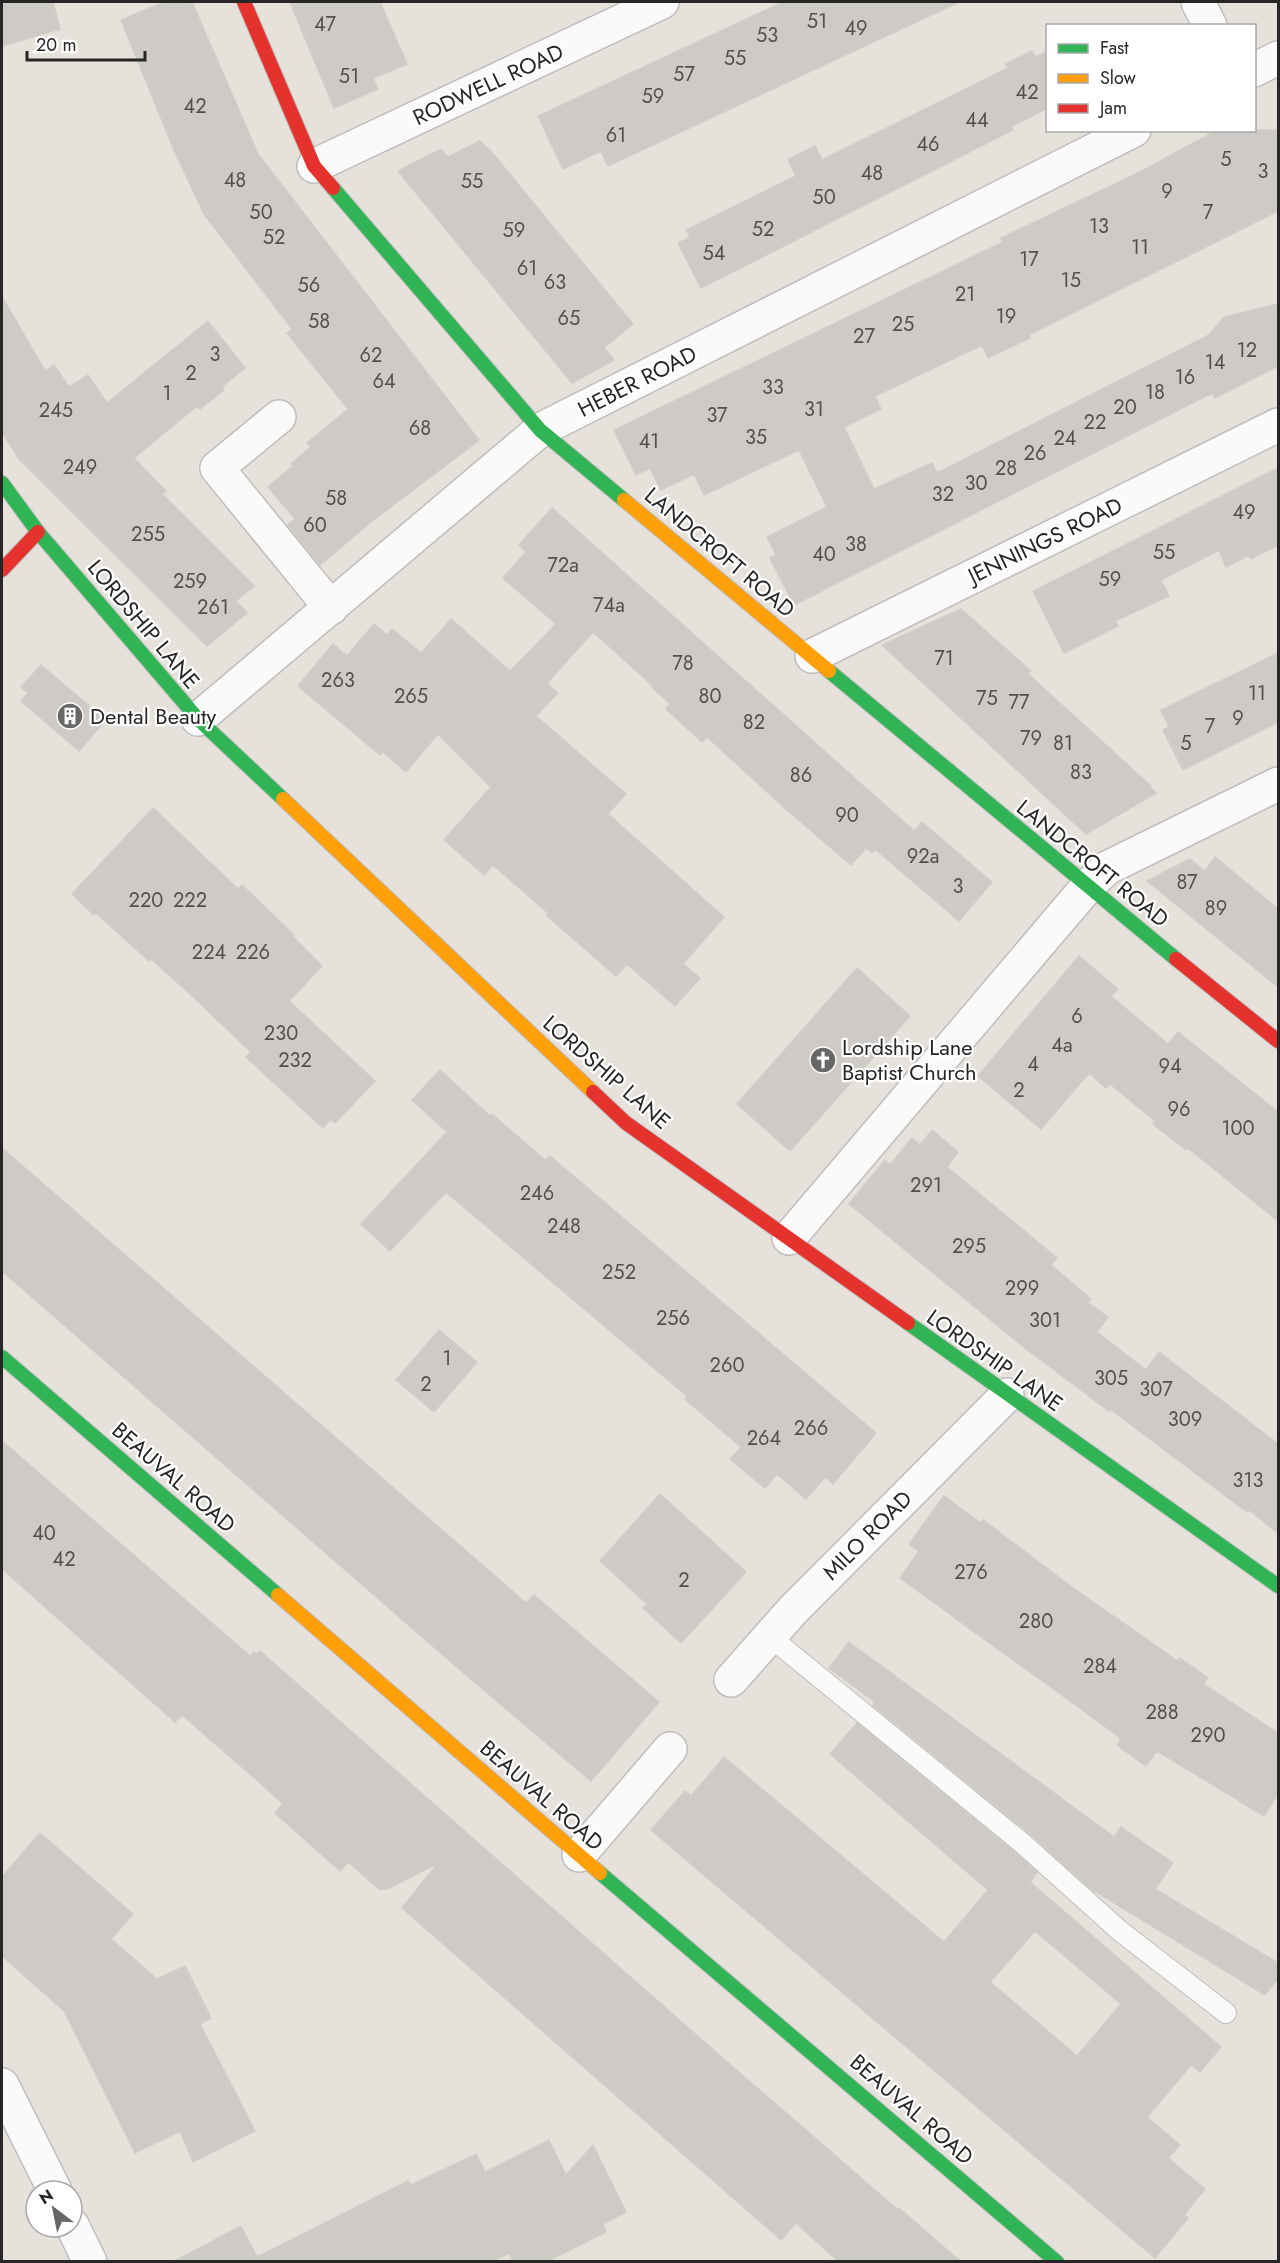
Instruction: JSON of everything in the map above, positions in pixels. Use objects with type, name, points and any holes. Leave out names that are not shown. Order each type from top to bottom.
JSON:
[{"type":"street","name":"LANDCROFT ROAD","points":[[244,2],[314,166],[540,430],[1087,887],[1278,1041]]},
{"type":"street","name":"RODWELL ROAD","points":[[314,166],[662,2]]},
{"type":"street","points":[[1198,2],[1209,24]]},
{"type":"street","points":[[1256,69],[1278,58]]},
{"type":"street","name":"HEBER ROAD","points":[[198,719],[540,430],[1130,132]]},
{"type":"street","points":[[279,417],[217,468],[331,608]]},
{"type":"street","name":"JENNINGS ROAD","points":[[812,656],[1278,425]]},
{"type":"street","name":"LORDSHIP LANE","points":[[2,483],[38,532],[198,719],[626,1123],[1278,1586]]},
{"type":"street","points":[[2,570],[38,532]]},
{"type":"street","points":[[789,1238],[1087,887],[1107,868],[1278,784]]},
{"type":"street","name":"BEAUVAL ROAD","points":[[2,1357],[579,1855],[1057,2262]]},
{"type":"street","name":"MILO ROAD","points":[[730,1680],[769,1636],[1007,1395]]},
{"type":"street","points":[[579,1855],[670,1749]]},
{"type":"street","points":[[2,2085],[49,2179]]},
{"type":"street","points":[[79,2239],[90,2262]]},
{"type":"lane","points":[[769,1636],[1021,1842],[1120,1931],[1227,2013]]},
{"type":"building","points":[[2,2],[53,2],[60,29],[2,46]]},
{"type":"building","points":[[164,2],[192,2],[258,154],[479,440],[371,522],[320,565],[288,525],[295,519],[268,487],[311,447],[307,443],[348,409],[287,333],[292,329],[204,214],[174,150],[121,20]]},
{"type":"building","points":[[290,2],[380,2],[407,64],[373,78],[378,89],[334,108]]},
{"type":"building","points":[[783,2],[959,2],[608,166],[601,151],[563,169],[538,116]]},
{"type":"building","points":[[1032,51],[1036,57],[1046,52],[1046,109],[1011,127],[1013,130],[701,288],[678,243],[690,237],[686,230],[796,176],[788,159],[815,146],[822,160],[1008,68],[1006,64]]},
{"type":"building","points":[[1278,130],[1278,211],[1029,335],[1030,338],[988,358],[982,345],[875,396],[881,409],[844,427],[874,489],[932,463],[937,473],[1209,335],[1224,317],[1278,304],[1278,366],[1215,398],[1212,393],[794,605],[770,558],[776,555],[767,537],[827,507],[799,450],[704,495],[694,474],[661,490],[650,468],[636,475],[614,430],[1003,242],[1001,238],[1140,172],[1213,132]]},
{"type":"building","points":[[480,141],[490,150],[633,324],[604,348],[614,360],[572,383],[398,171],[441,149],[448,157]]},
{"type":"building","points":[[2,297],[45,371],[54,365],[69,387],[88,375],[107,403],[208,321],[245,368],[222,387],[224,390],[200,409],[197,406],[134,458],[166,491],[162,494],[254,586],[236,601],[247,613],[207,646],[19,459],[2,432]]},
{"type":"building","points":[[1278,468],[1278,545],[1251,559],[1249,555],[1226,567],[1219,550],[1161,580],[1169,596],[1115,621],[1118,626],[1064,653],[1033,591]]},
{"type":"building","points":[[552,508],[914,831],[922,822],[992,882],[959,921],[875,849],[872,853],[866,848],[851,865],[707,737],[702,742],[666,709],[670,704],[653,686],[593,632],[547,683],[558,693],[536,716],[626,794],[608,814],[724,917],[683,964],[700,978],[675,1006],[627,964],[616,976],[493,865],[484,875],[444,840],[491,787],[438,734],[406,772],[382,751],[380,755],[298,686],[333,644],[347,656],[374,624],[387,635],[392,629],[421,653],[451,619],[510,671],[556,624],[503,578],[526,552],[519,545]]},
{"type":"building","points":[[961,609],[1031,671],[1027,673],[1156,793],[1086,834],[882,645]]},
{"type":"building","points":[[1278,653],[1278,722],[1183,770],[1163,730],[1169,727],[1161,710]]},
{"type":"building","name":"Dental Beauty","points":[[41,665],[106,720],[79,751],[21,701],[28,693],[21,687]]},
{"type":"building","points":[[153,808],[238,889],[242,885],[294,935],[292,936],[322,966],[289,1001],[375,1081],[335,1123],[331,1119],[323,1128],[246,1057],[251,1052],[189,993],[151,959],[149,961],[96,913],[94,915],[72,894]]},
{"type":"building","points":[[1215,857],[1278,909],[1278,987],[1147,881],[1190,859],[1205,871]]},
{"type":"building","points":[[1079,956],[1118,989],[1111,996],[1168,1044],[1178,1032],[1278,1112],[1278,1221],[1188,1148],[1186,1150],[1153,1124],[1155,1121],[1110,1084],[1106,1088],[1089,1073],[1041,1129],[978,1076]]},
{"type":"building","name":"Lordship Lane Baptist Church","points":[[857,968],[910,1016],[790,1151],[737,1104]]},
{"type":"building","points":[[440,1070],[490,1116],[492,1114],[545,1160],[550,1156],[876,1433],[833,1484],[825,1477],[806,1499],[777,1474],[765,1488],[730,1459],[741,1447],[685,1399],[687,1396],[446,1192],[390,1251],[361,1224],[447,1132],[412,1100]]},
{"type":"building","points":[[932,1130],[958,1152],[947,1167],[1057,1258],[1051,1265],[1091,1299],[1088,1303],[1108,1317],[1097,1332],[1146,1370],[1159,1352],[1278,1444],[1278,1533],[1025,1348],[849,1204],[885,1160],[890,1165],[912,1138],[920,1145]]},
{"type":"building","points":[[2,1148],[526,1603],[534,1595],[659,1702],[591,1781],[2,1271]]},
{"type":"building","points":[[439,1330],[477,1362],[434,1412],[396,1380]]},
{"type":"building","points":[[2,1441],[250,1656],[260,1651],[718,2054],[961,2262],[839,2262],[796,2223],[781,2240],[402,1908],[438,1863],[388,1889],[379,1889],[348,1862],[340,1871],[275,1813],[283,1804],[258,1781],[182,1715],[175,1722],[2,1569]]},
{"type":"building","points":[[660,1494],[746,1572],[681,1643],[643,1608],[647,1604],[600,1561]]},
{"type":"building","points":[[944,1496],[981,1523],[983,1520],[1076,1590],[1178,1661],[1180,1658],[1208,1678],[1203,1684],[1278,1733],[1278,1794],[1264,1816],[1157,1751],[1146,1766],[1117,1745],[1121,1739],[1114,1733],[900,1578],[919,1551],[909,1544]]},
{"type":"building","points":[[849,1642],[1114,1837],[1121,1827],[1173,1863],[1155,1889],[1278,1963],[1278,1978],[1265,1995],[1091,1889],[1029,1833],[873,1705],[875,1702],[829,1668]]},
{"type":"building","points":[[857,1723],[1037,1872],[1030,1882],[1221,2047],[1200,2072],[1191,2065],[1147,2117],[1180,2145],[1168,2158],[1205,2189],[1184,2215],[1188,2218],[1155,2258],[651,1830],[685,1791],[691,1796],[724,1757],[944,1942],[988,1890],[830,1754]],"holes":[[[1035,1931],[1121,2004],[1077,2056],[990,1982]]]},
{"type":"building","points":[[40,1833],[133,1914],[111,1939],[157,1979],[185,1966],[211,2018],[200,2024],[255,2131],[193,2162],[180,2131],[135,2153],[64,2011],[2,1956],[2,1877]]},
{"type":"building","points":[[549,2140],[566,2175],[593,2145],[626,2212],[603,2224],[606,2232],[546,2262],[513,2262],[509,2253],[490,2262],[173,2262],[241,2226],[257,2257],[408,2181],[411,2185],[476,2154],[485,2172]]},
{"type":"traffic: fast","points":[[333,188],[540,430],[624,500]]},
{"type":"traffic: fast","points":[[2,483],[38,532],[198,719],[283,799]]},
{"type":"traffic: fast","points":[[829,671],[1176,959]]},
{"type":"traffic: fast","points":[[908,1323],[1278,1586]]},
{"type":"traffic: fast","points":[[2,1357],[278,1595]]},
{"type":"traffic: fast","points":[[600,1873],[1057,2262]]},
{"type":"traffic: slow","points":[[624,500],[829,671]]},
{"type":"traffic: slow","points":[[283,799],[593,1092]]},
{"type":"traffic: slow","points":[[278,1595],[600,1873]]},
{"type":"traffic: jam","points":[[244,2],[314,166],[333,188]]},
{"type":"traffic: jam","points":[[2,570],[38,532]]},
{"type":"traffic: jam","points":[[1176,959],[1278,1041]]},
{"type":"traffic: jam","points":[[593,1092],[626,1123],[908,1323]]},
{"type":"place","name":"Dental Beauty","points":[[70,716]]},
{"type":"place","name":"Lordship Lane Baptist Church","points":[[823,1060]]}]
